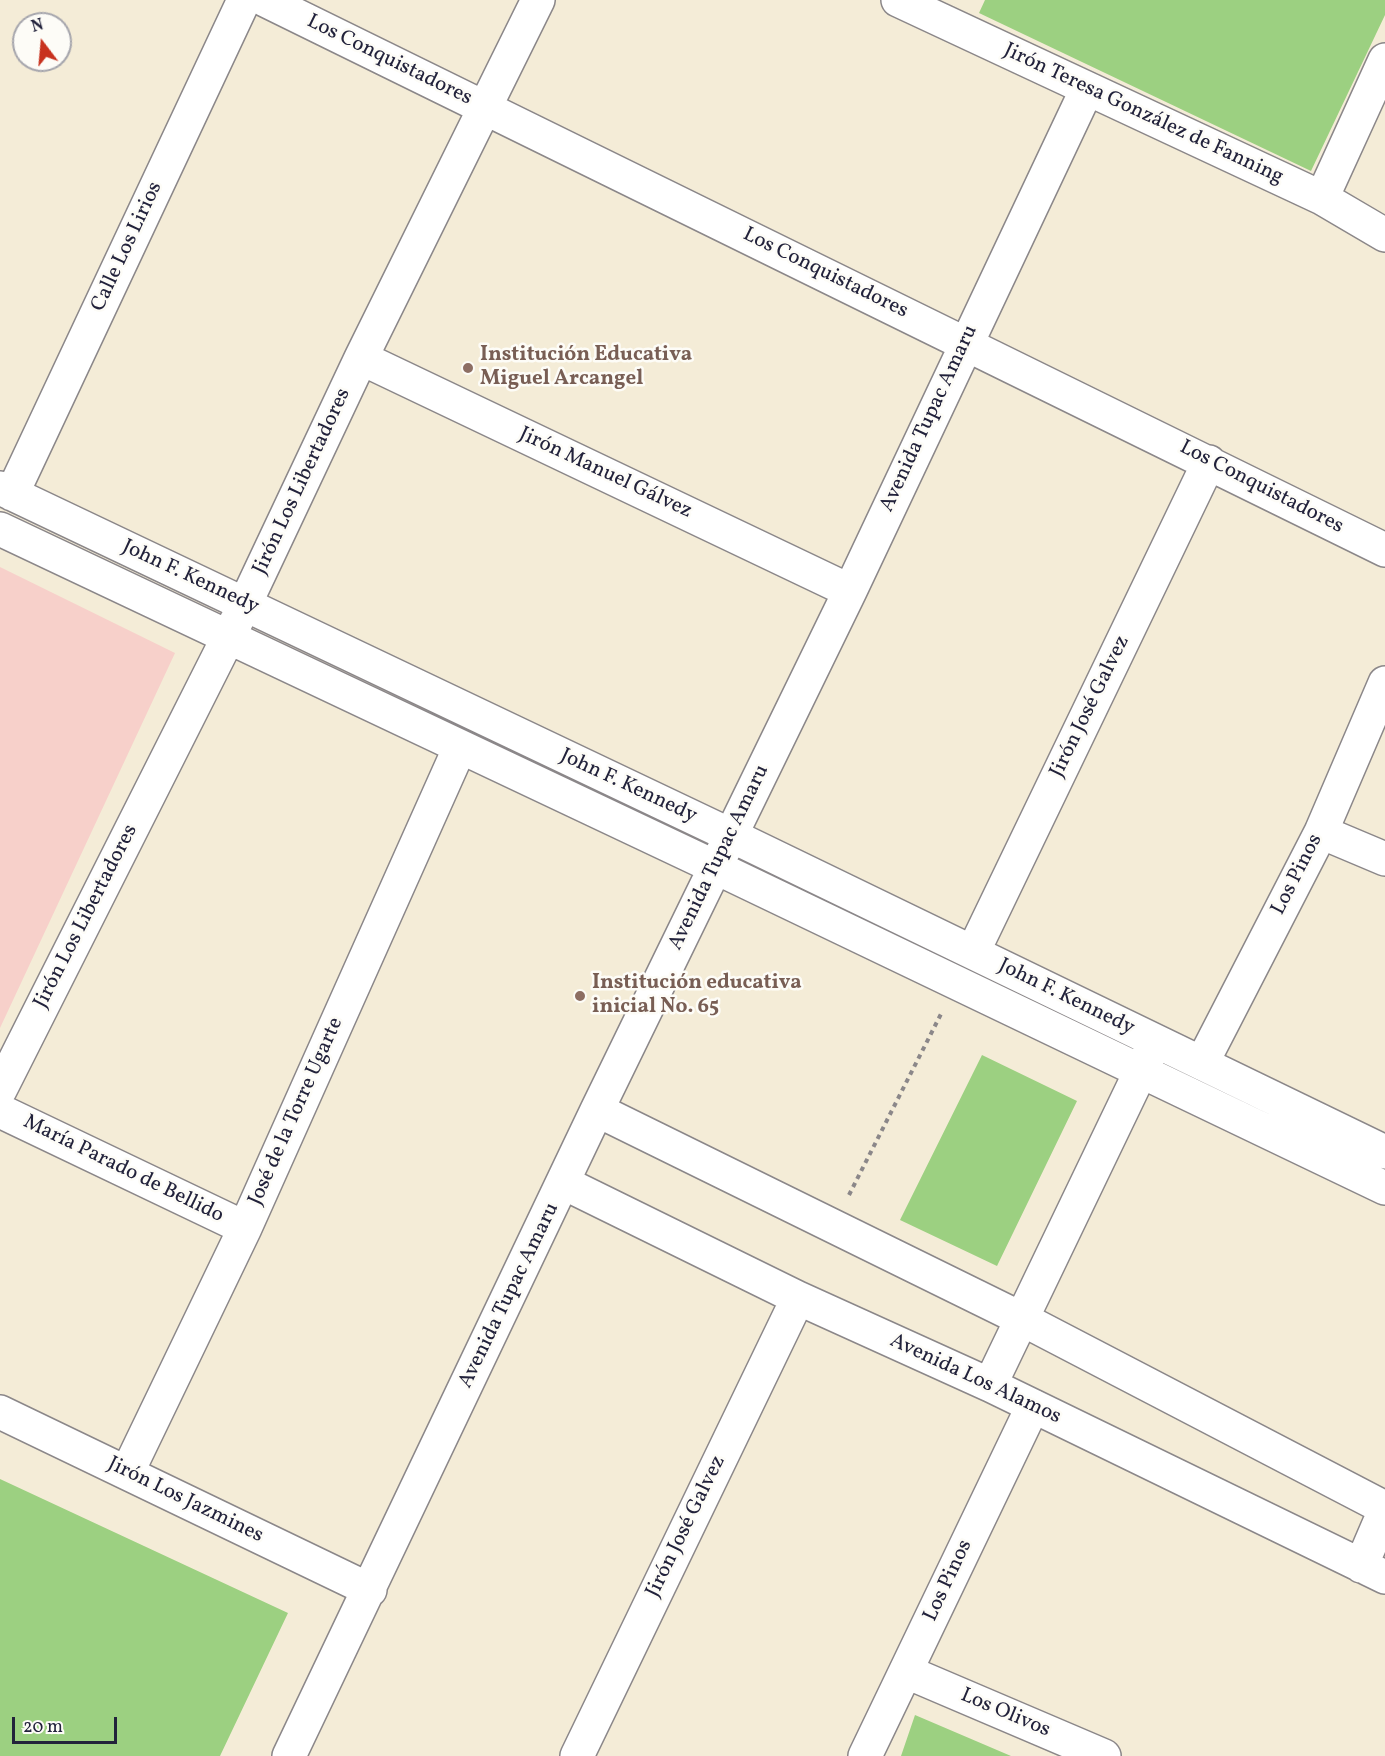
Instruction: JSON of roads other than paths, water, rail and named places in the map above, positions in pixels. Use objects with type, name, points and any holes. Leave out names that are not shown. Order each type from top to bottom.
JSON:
[{"type":"street","name":"Calle Los Lirios","points":[[6,491],[244,0]]},
{"type":"street","name":"Los Conquistadores","points":[[265,0],[1385,550]]},
{"type":"street","name":"Jirón Los Libertadores","points":[[0,1090],[229,638],[361,358],[538,0]]},
{"type":"street","name":"Jirón Teresa González de Fanning","points":[[898,0],[1322,198],[1385,235]]},
{"type":"street","points":[[1322,198],[1385,60]]},
{"type":"street","name":"Avenida Tupac Amaru","points":[[289,1756],[597,1110],[850,591],[1087,89]]},
{"type":"street","name":"Jirón Manuel Gálvez","points":[[361,358],[850,591]]},
{"type":"street","name":"Jirón José Galvez","points":[[973,952],[1209,462]]},
{"type":"street","name":"John F. Kennedy","points":[[6,491],[730,835],[1385,1152]]},
{"type":"street","name":"John F. Kennedy","points":[[0,529],[715,867],[1385,1188]]},
{"type":"street","name":"Los Pinos","points":[[1203,1063],[1321,831],[1385,683]]},
{"type":"street","name":"José de la Torre Ugarte","points":[[127,1473],[245,1228],[460,747]]},
{"type":"street","points":[[1321,831],[1385,859]]},
{"type":"street","points":[[990,1385],[1156,1041]]},
{"type":"street","points":[[597,1110],[1022,1319],[1385,1509],[1373,1572]]},
{"type":"street","name":"María Parado de Bellido","points":[[0,1111],[245,1228]]},
{"type":"street","name":"Avenida Los Alamos","points":[[564,1183],[798,1298],[990,1385],[1373,1572]]},
{"type":"street","name":"Jirón José Galvez","points":[[577,1756],[798,1298]]},
{"type":"street","name":"Los Pinos","points":[[865,1756],[1033,1406]]},
{"type":"street","name":"Jirón Los Jazmines","points":[[0,1412],[370,1590]]},
{"type":"street","name":"Los Olivos","points":[[907,1672],[1104,1756]]},
{"type":"place","name":"Institución Educativa Miguel Arcangel","points":[[468,368]]},
{"type":"place","name":"Institución educativa inicial No. 65","points":[[580,996]]}]
